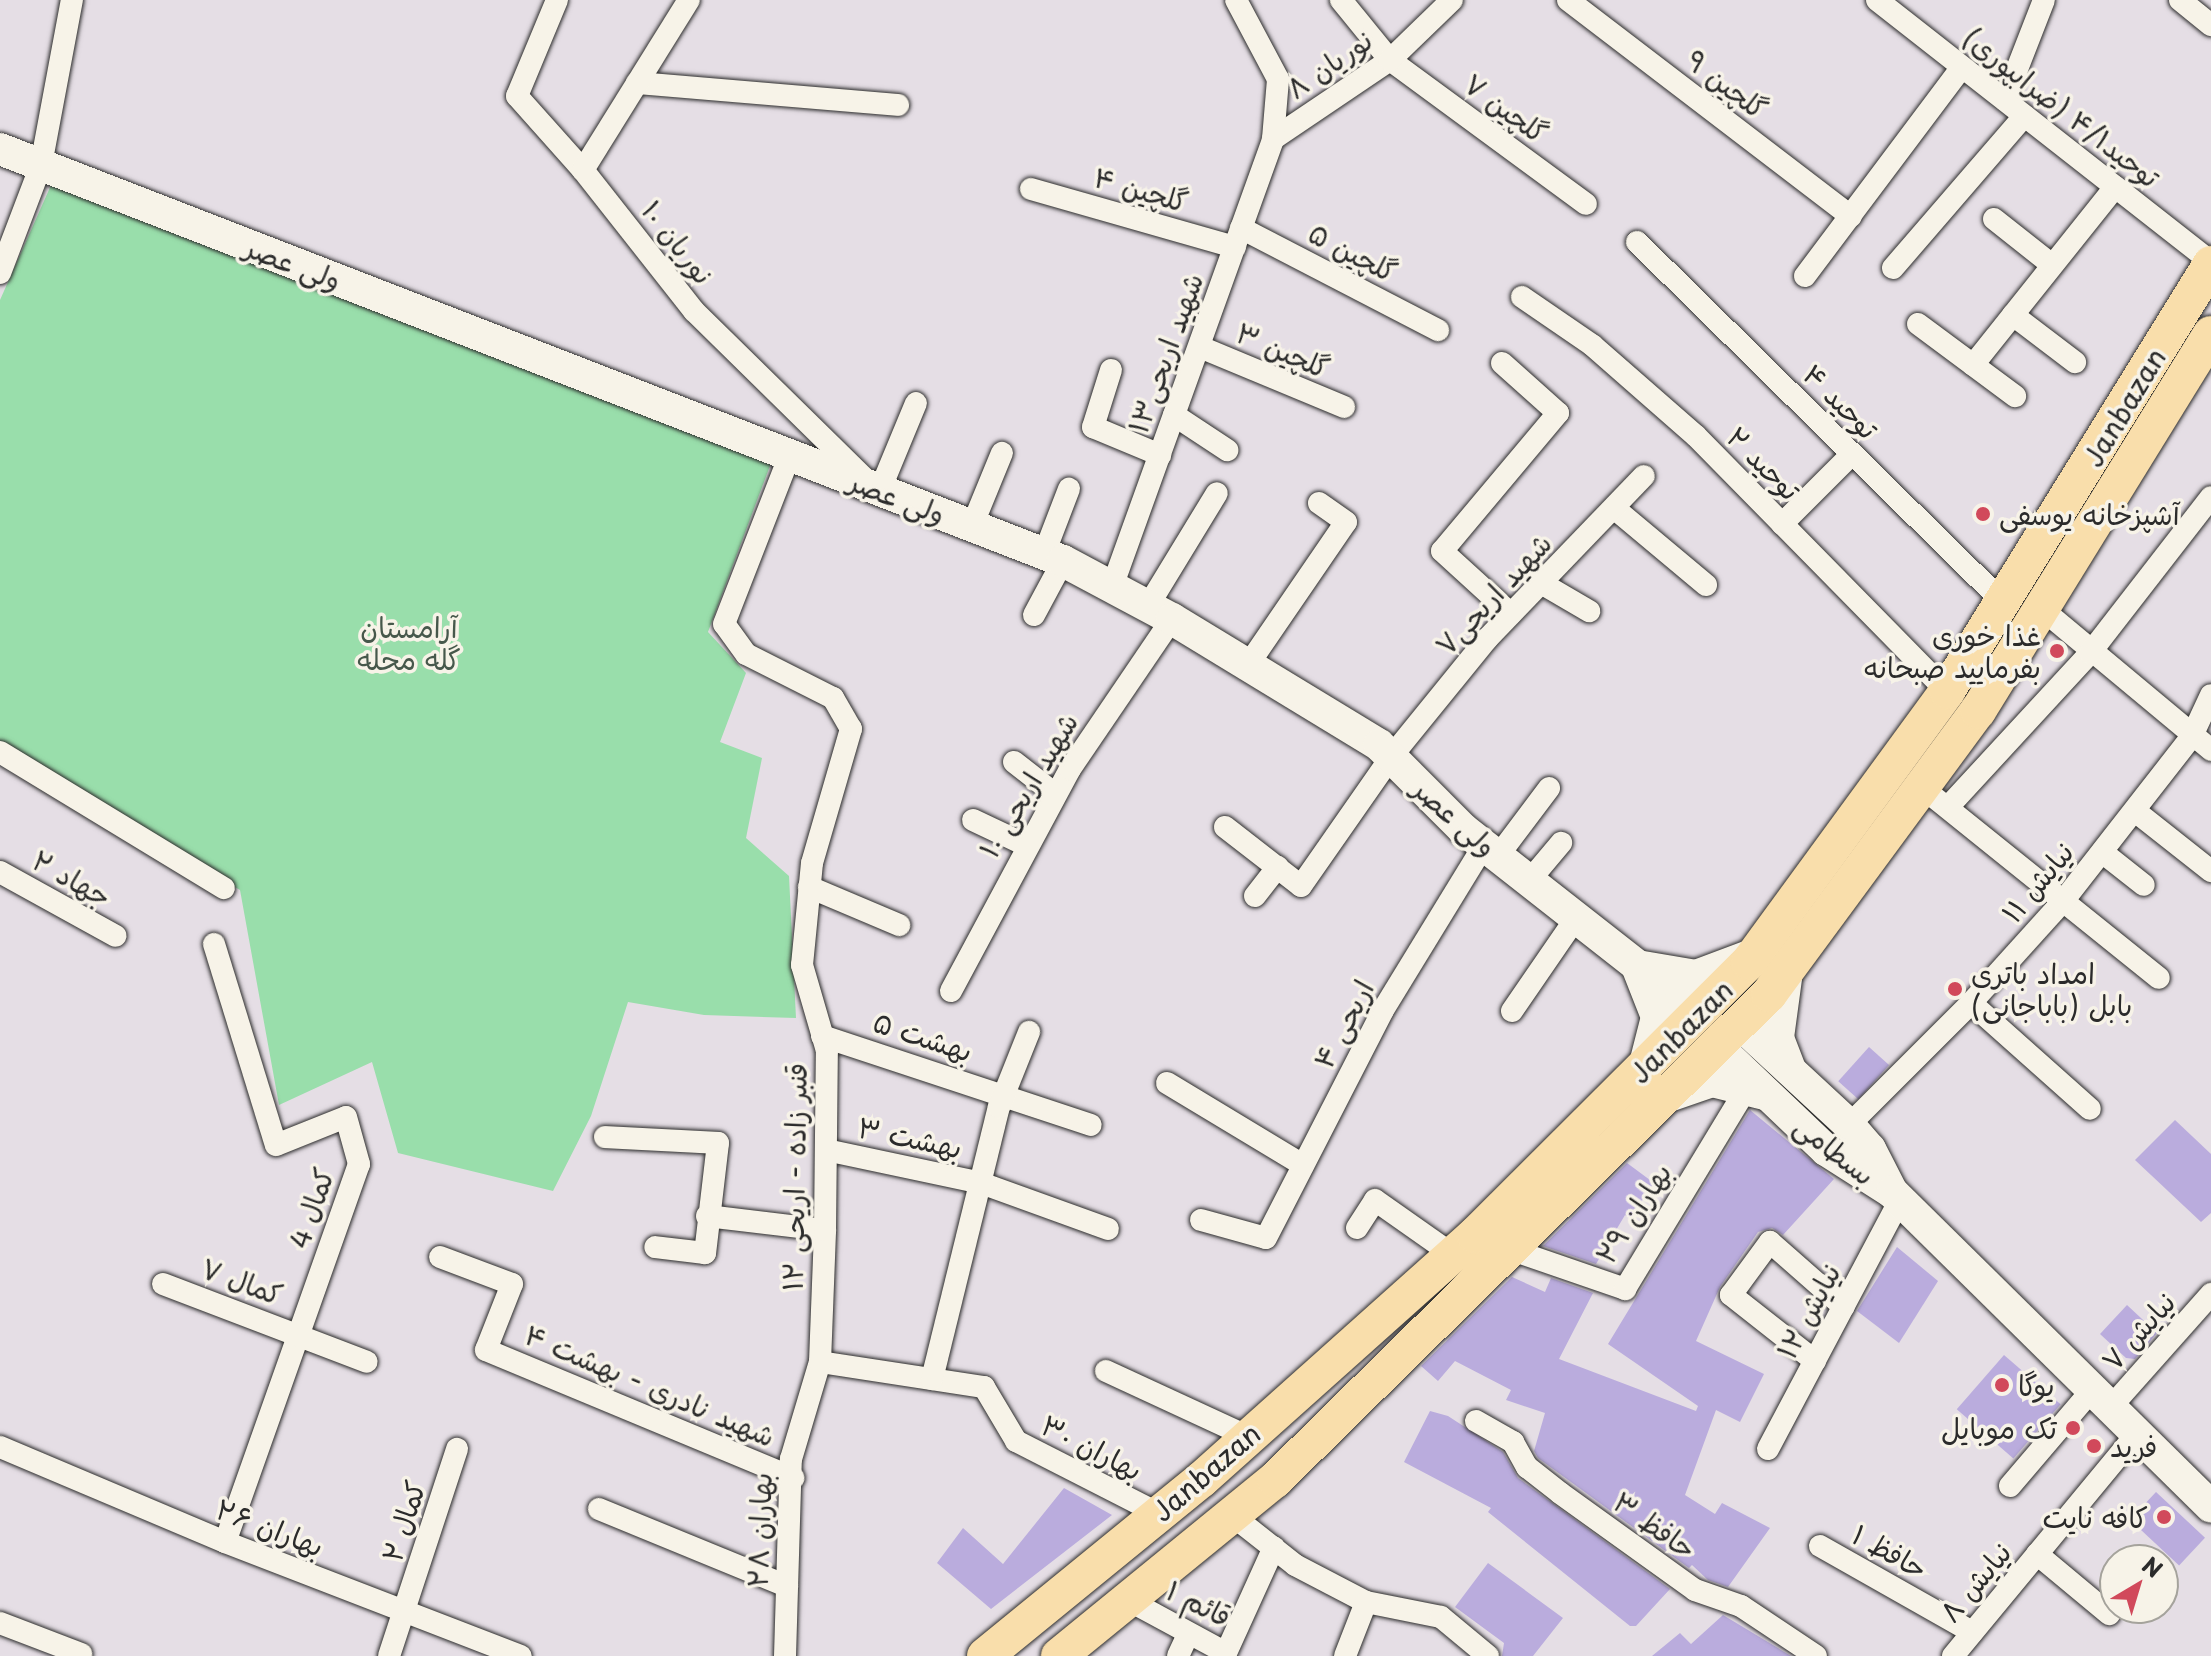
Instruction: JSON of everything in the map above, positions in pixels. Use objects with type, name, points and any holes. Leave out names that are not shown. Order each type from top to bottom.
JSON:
[{"type":"highway","name":"Janbazan","points":[[985,1656],[1249,1437],[1453,1255],[1699,1014],[1756,952],[1947,691],[2211,263]]},
{"type":"highway","name":"Janbazan","points":[[1059,1656],[1233,1516],[1512,1250],[1730,1036],[1787,971],[1934,798],[2042,609],[2211,334]]},
{"type":"main road","name":"ولی عصر","points":[[0,149],[1053,557],[1112,587],[1248,665],[1391,757],[1491,850],[1699,1014]]},
{"type":"main road","points":[[1637,966],[1696,976],[1716,973],[1756,952]]},
{"type":"main road","points":[[1637,966],[1657,1017],[1643,1069]]},
{"type":"main road","points":[[1787,971],[1778,1038],[1791,1072]]},
{"type":"main road","name":"بسطامی","points":[[1730,1036],[1791,1072],[1849,1125],[1870,1149],[1896,1196]]},
{"type":"main road","name":"بسطامی","points":[[1730,1036],[1756,1085],[1826,1150],[1896,1196]]},
{"type":"main road","points":[[1669,1096],[1712,1081],[1756,1085]]},
{"type":"main road","points":[[1896,1196],[2211,1507]]},
{"type":"street","points":[[0,273],[41,165],[72,0]]},
{"type":"street","name":"نوریان ۱۰","points":[[557,0],[517,96],[583,170],[694,311],[877,489]]},
{"type":"street","points":[[583,170],[689,0]]},
{"type":"street","name":"شهید اریحی۱۳","points":[[1112,587],[1273,139],[1278,79],[1236,0]]},
{"type":"street","name":"گلچین ۷","points":[[1341,0],[1390,60],[1586,204]]},
{"type":"street","name":"نوریان ۸","points":[[1273,139],[1390,60],[1452,0]]},
{"type":"street","name":"گلچین ۹","points":[[1568,0],[1851,216]]},
{"type":"street","name":"توحید۴/۱ (ضرابپوری)","points":[[1877,0],[2211,263]]},
{"type":"street","points":[[2005,100],[2044,0]]},
{"type":"street","points":[[2180,0],[2211,25]]},
{"type":"street","points":[[1805,276],[1962,67]]},
{"type":"street","points":[[637,83],[898,105]]},
{"type":"street","points":[[1893,268],[2024,116]]},
{"type":"street","points":[[1973,365],[2115,187]]},
{"type":"street","name":"گلچین ۴","points":[[1031,189],[1238,238]]},
{"type":"street","points":[[1994,219],[2052,265]]},
{"type":"street","name":"گلچین ۵","points":[[1238,238],[1438,330]]},
{"type":"street","name":"توحید ۴","points":[[1637,242],[2003,602]]},
{"type":"street","name":"توحید ۲","points":[[1522,297],[1592,345],[1696,436],[1947,691]]},
{"type":"street","points":[[2013,315],[2075,362]]},
{"type":"street","points":[[1918,324],[2015,396]]},
{"type":"street","name":"گلچین ۳","points":[[1200,347],[1344,407]]},
{"type":"street","points":[[1502,363],[1558,413],[1442,551],[1511,614]]},
{"type":"street","points":[[1111,370],[1093,427],[1160,455]]},
{"type":"street","points":[[877,489],[916,403]]},
{"type":"street","points":[[1174,415],[1227,450]]},
{"type":"street","points":[[972,526],[1002,453]]},
{"type":"street","points":[[1782,524],[1852,454]]},
{"type":"street","name":"قنبر زاده - اریحی ۱۲","points":[[790,455],[724,624],[746,654],[833,698],[851,729],[809,887],[802,965],[827,1051],[820,1362]]},
{"type":"street","name":"شهید اریحی۷","points":[[1278,867],[1301,886],[1391,757],[1511,614],[1644,476]]},
{"type":"street","points":[[1034,615],[1053,557],[1069,489]]},
{"type":"street","name":"شهید اریحی ۱۰","points":[[951,991],[1026,845],[1160,613],[1217,493]]},
{"type":"street","points":[[2159,978],[1934,798],[2090,653],[2211,497]]},
{"type":"street","points":[[1248,665],[1346,522],[1319,503]]},
{"type":"street","points":[[1614,508],[1706,585]]},
{"type":"street","points":[[1541,583],[1589,611]]},
{"type":"street","points":[[2042,609],[2090,653],[2211,750]]},
{"type":"street","name":"نیایش ۱۱","points":[[1849,1125],[1971,1003],[2064,900],[2192,736],[2211,695]]},
{"type":"street","points":[[0,752],[224,888]]},
{"type":"street","points":[[1014,762],[1055,794]]},
{"type":"street","name":"اریحی ۴","points":[[1201,1220],[1266,1238],[1383,1010],[1491,850],[1549,788]]},
{"type":"street","points":[[2135,811],[2211,871]]},
{"type":"street","points":[[973,820],[1026,845]]},
{"type":"street","points":[[1225,827],[1278,867],[1255,896]]},
{"type":"street","points":[[1529,881],[1561,843]]},
{"type":"street","points":[[2102,852],[2144,885]]},
{"type":"street","name":"جهاد ۲","points":[[0,872],[116,936]]},
{"type":"street","points":[[809,887],[899,925]]},
{"type":"street","points":[[1512,1011],[1576,918]]},
{"type":"street","name":"کمال 4","points":[[214,944],[276,1145],[346,1117],[359,1164],[225,1542]]},
{"type":"street","points":[[1971,1003],[2090,1109]]},
{"type":"street","points":[[820,1362],[932,1379],[1005,1094],[1029,1032]]},
{"type":"street","name":"بهشت ۵","points":[[822,1036],[1005,1094],[1091,1125]]},
{"type":"street","points":[[1167,1083],[1303,1165]]},
{"type":"street","name":"بهاران ۲۹","points":[[1512,1250],[1625,1289],[1756,1085]]},
{"type":"street","points":[[605,1137],[718,1143],[705,1253],[655,1247]]},
{"type":"street","name":"بهشت ۳","points":[[826,1150],[981,1183],[1108,1229]]},
{"type":"street","name":"نیایش ۱۲","points":[[1768,1449],[1844,1307],[1896,1196]]},
{"type":"street","points":[[1357,1228],[1375,1200],[1453,1255]]},
{"type":"street","points":[[707,1216],[825,1230]]},
{"type":"street","points":[[1815,1361],[1731,1295],[1770,1242],[1844,1307]]},
{"type":"street","name":"شهید نادری - بهشت ۴","points":[[440,1257],[512,1284],[486,1350],[793,1478]]},
{"type":"street","name":"کمال ۷","points":[[163,1284],[367,1362]]},
{"type":"street","name":"نیایش ۷","points":[[2010,1486],[2211,1294]]},
{"type":"street","name":"بهاران ۲۸","points":[[785,1656],[793,1478],[791,1459],[800,1414],[820,1362]]},
{"type":"street","points":[[1106,1371],[1249,1437]]},
{"type":"street","name":"بهاران ۳۰","points":[[932,1379],[984,1387],[1016,1441],[1159,1514]]},
{"type":"street","name":"حافظ ۳","points":[[1476,1421],[1513,1442],[1527,1467],[1695,1590],[1741,1606],[1816,1656]]},
{"type":"street","name":"نیایش ۸","points":[[1953,1656],[2136,1435]]},
{"type":"street","name":"بهاران ۲۶","points":[[0,1447],[225,1542],[521,1656]]},
{"type":"street","name":"کمال ۲","points":[[389,1656],[457,1449]]},
{"type":"street","points":[[599,1509],[787,1586]]},
{"type":"street","points":[[1233,1516],[1295,1565],[1366,1602],[1441,1617],[1488,1656]]},
{"type":"street","name":"حافظ ۱","points":[[1820,1546],[1972,1632]]},
{"type":"street","name":"قائم ۱","points":[[1130,1601],[1183,1646],[1226,1653],[1274,1547]]},
{"type":"street","points":[[2037,1554],[2099,1606]]},
{"type":"street","points":[[1345,1656],[1366,1602]]},
{"type":"street","points":[[0,1623],[81,1654]]},
{"type":"green space","name":"آرامستان گله محله","points":[[52,183],[771,463],[708,632],[746,673],[720,742],[762,758],[746,838],[789,876],[796,1018],[704,1015],[628,1002],[591,1116],[553,1191],[398,1153],[372,1062],[279,1105],[240,890],[0,754],[0,300]]},
{"type":"building","points":[[1869,1047],[1889,1065],[1858,1099],[1838,1081]]},
{"type":"building","points":[[1750,1110],[1834,1179],[1783,1235],[1772,1228],[1758,1232],[1720,1287],[1696,1341],[1764,1374],[1740,1422],[1716,1410],[1685,1495],[1715,1514],[1722,1503],[1770,1528],[1728,1587],[1708,1580],[1692,1565],[1689,1568],[1538,1458],[1534,1451],[1545,1413],[1506,1400],[1511,1390],[1455,1361],[1438,1381],[1421,1366],[1512,1277],[1545,1292],[1551,1278],[1593,1293],[1559,1359],[1696,1411],[1698,1406],[1608,1344]]},
{"type":"building","points":[[2175,1120],[2211,1154],[2211,1213],[2201,1222],[2135,1160]]},
{"type":"building","points":[[1627,1163],[1654,1183],[1630,1219],[1625,1215],[1596,1264],[1543,1246]]},
{"type":"building","points":[[1897,1247],[1938,1281],[1899,1343],[1857,1311]]},
{"type":"building","points":[[2127,1305],[2157,1333],[2135,1359],[2126,1358],[2100,1334]]},
{"type":"building","points":[[2004,1355],[2061,1404],[2013,1459],[1957,1409]]},
{"type":"building","points":[[1430,1411],[1448,1416],[1503,1452],[1518,1478],[1670,1589],[1636,1626],[1630,1626],[1488,1512],[1491,1508],[1404,1462]]},
{"type":"building","points":[[1064,1488],[1112,1515],[991,1609],[937,1563],[963,1528],[1003,1564]]},
{"type":"building","points":[[2156,1492],[2205,1538],[2179,1565],[2179,1544],[2156,1544],[2130,1520]]},
{"type":"building","points":[[1488,1563],[1563,1618],[1533,1656],[1502,1656],[1504,1643],[1455,1607]]},
{"type":"building","points":[[1723,1615],[1791,1656],[1652,1656],[1680,1633],[1691,1644]]},
{"type":"place","name":"آشپزخانه یوسفی","points":[[1983,514]]},
{"type":"place","name":"غذا خوری بفرمایید صبحانه","points":[[2057,651]]},
{"type":"place","name":"امداد باتری بابل (باباجانی)","points":[[1955,989]]},
{"type":"place","name":"یوگا","points":[[2002,1385]]},
{"type":"place","name":"تک موبایل","points":[[2073,1428]]},
{"type":"place","name":"فرید","points":[[2094,1446]]},
{"type":"place","name":"کافه نایت","points":[[2164,1517]]}]
